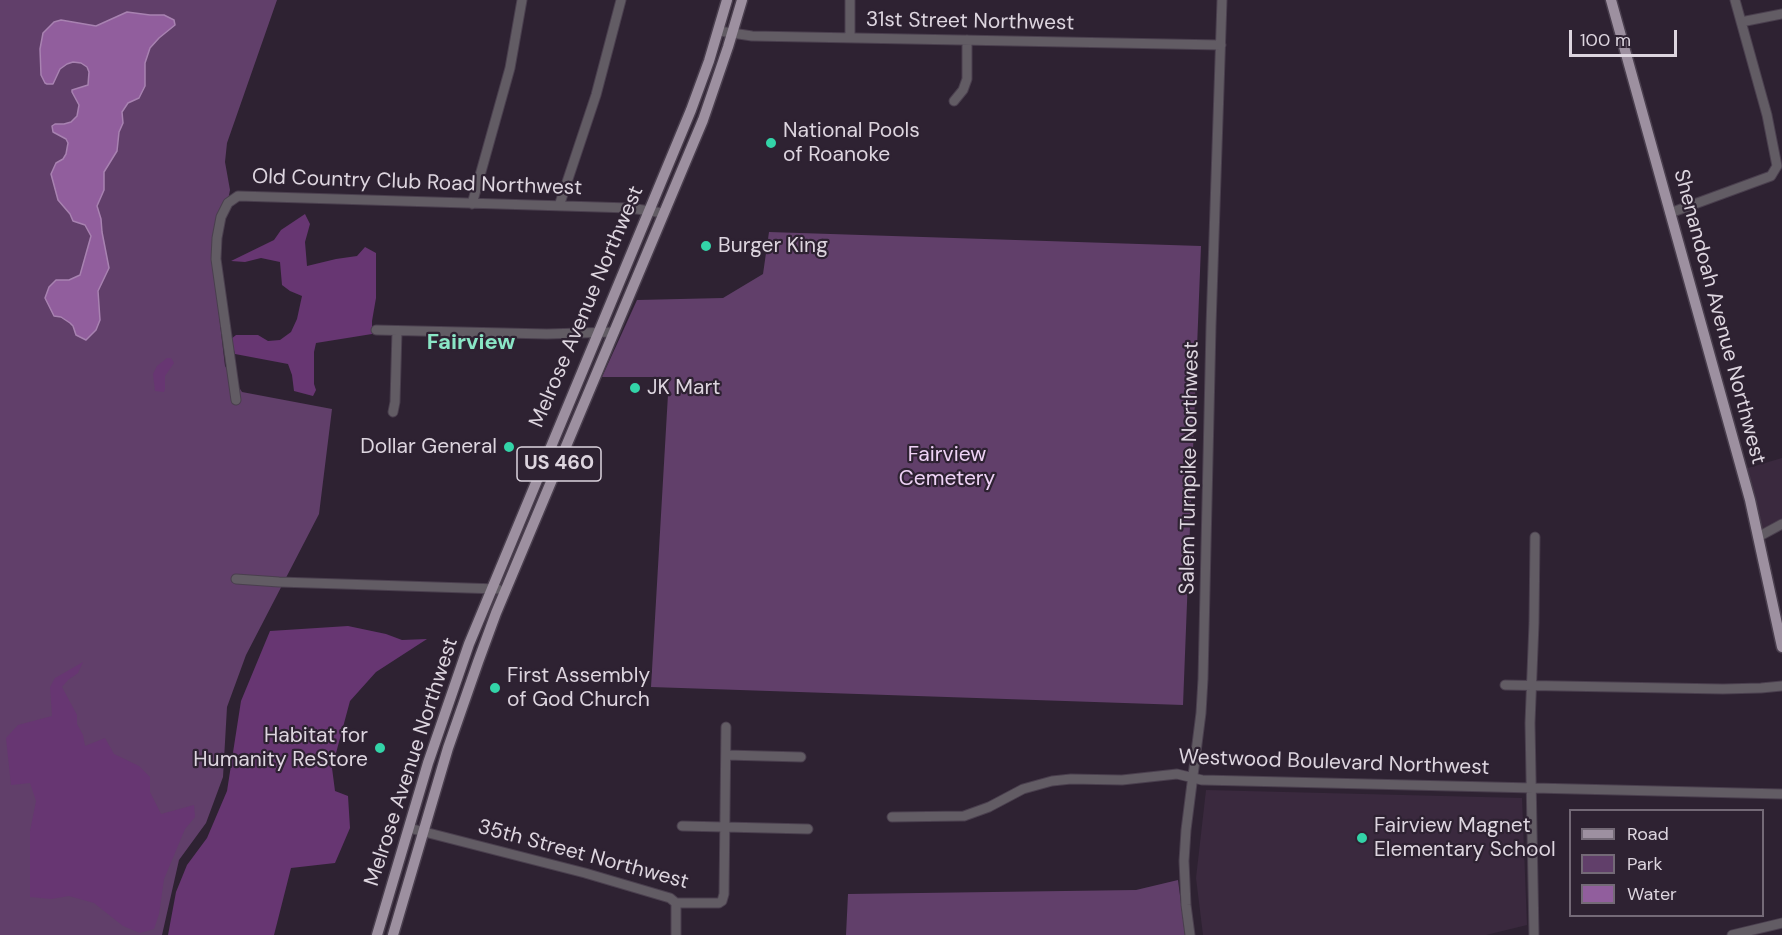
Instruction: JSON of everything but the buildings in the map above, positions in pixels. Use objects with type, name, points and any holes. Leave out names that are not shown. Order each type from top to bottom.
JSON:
[{"type":"main road","name":"Melrose Avenue Northwest","points":[[377,935],[451,694],[492,588],[691,110],[719,31],[727,0]]},
{"type":"main road","name":"Melrose Avenue Northwest","points":[[393,935],[465,696],[506,591],[703,120],[742,0]]},
{"type":"main road","name":"Shenandoah Avenue Northwest","points":[[1611,0],[1731,429],[1782,647]]},
{"type":"street","points":[[472,204],[510,68],[522,0]]},
{"type":"street","points":[[559,206],[592,106],[621,0]]},
{"type":"street","points":[[850,0],[850,38]]},
{"type":"street","name":"Salem Turnpike Northwest","points":[[1190,935],[1184,861],[1203,679],[1222,0]]},
{"type":"street","points":[[1670,213],[1754,183],[1771,176],[1776,170],[1777,162],[1767,115],[1735,0]]},
{"type":"street","points":[[1740,22],[1782,14]]},
{"type":"street","name":"31st Street Northwest","points":[[719,31],[752,36],[1221,45]]},
{"type":"street","points":[[954,101],[963,90],[966,79],[967,40]]},
{"type":"street","name":"Old Country Club Road Northwest","points":[[236,400],[216,259],[219,225],[226,207],[233,199],[243,195],[337,200],[630,208],[663,213]]},
{"type":"street","points":[[376,330],[614,332]]},
{"type":"street","points":[[393,412],[397,331]]},
{"type":"street","points":[[1758,537],[1782,524]]},
{"type":"street","points":[[1534,935],[1530,788],[1535,537]]},
{"type":"street","points":[[236,579],[492,588],[506,591]]},
{"type":"street","points":[[1505,685],[1723,688],[1782,686]]},
{"type":"street","name":"35th Street Northwest","points":[[409,828],[585,873],[670,898],[676,903],[718,903],[724,897],[726,727]]},
{"type":"street","points":[[726,755],[801,757]]},
{"type":"street","name":"Westwood Boulevard Northwest","points":[[892,817],[964,816],[989,807],[1023,789],[1052,780],[1122,780],[1177,774],[1202,780],[1782,794]]},
{"type":"street","points":[[682,826],[808,829]]},
{"type":"street","points":[[676,903],[676,935]]},
{"type":"street","points":[[1738,934],[1782,923]]},
{"type":"shaded area","points":[[305,214],[310,224],[305,242],[307,266],[357,256],[365,247],[376,253],[376,298],[372,334],[316,343],[314,384],[316,390],[313,396],[294,391],[288,364],[235,354],[231,339],[236,335],[258,335],[268,341],[280,340],[291,332],[297,319],[302,296],[282,285],[280,262],[261,258],[245,262],[231,261],[274,240],[281,230]]},
{"type":"shaded area","points":[[167,358],[171,358],[174,363],[165,376],[164,392],[155,391],[153,374],[157,366]]},
{"type":"shaded area","points":[[1782,458],[1782,522],[1758,537],[1741,470]]},
{"type":"shaded area","points":[[348,626],[402,640],[427,639],[376,672],[350,701],[332,768],[335,791],[348,796],[350,828],[335,863],[291,868],[274,935],[168,935],[176,892],[187,865],[207,838],[227,791],[241,701],[270,631]]},
{"type":"shaded area","points":[[83,662],[78,673],[62,687],[77,715],[77,724],[83,735],[85,746],[105,738],[114,754],[139,766],[150,777],[150,792],[161,814],[194,805],[195,817],[185,829],[164,879],[159,914],[154,929],[140,933],[123,926],[94,903],[69,896],[51,899],[30,897],[30,831],[36,801],[30,783],[11,785],[6,738],[18,725],[52,716],[50,687],[55,678]]},
{"type":"shaded area","name":"Fairview Magnet Elementary School","points":[[1206,790],[1522,798],[1527,925],[1486,935],[1203,935],[1196,878]]},
{"type":"green space","points":[[0,0],[277,0],[227,143],[225,162],[230,190],[214,273],[225,366],[242,392],[332,409],[319,514],[246,655],[227,707],[223,777],[206,823],[179,860],[162,935],[0,935]]},
{"type":"green space","name":"Fairview Cemetery","points":[[769,232],[1201,246],[1183,705],[651,687],[669,377],[602,377],[637,300],[723,298],[763,274]]},
{"type":"green space","points":[[1178,880],[1185,935],[846,935],[848,894],[1136,890]]},
{"type":"water","points":[[127,12],[164,15],[174,20],[175,25],[150,48],[145,63],[145,86],[139,98],[128,103],[122,112],[123,123],[119,132],[117,151],[104,172],[104,190],[97,206],[109,268],[98,291],[100,320],[96,330],[86,340],[76,335],[70,323],[61,317],[54,316],[45,298],[49,287],[56,280],[69,280],[80,275],[91,236],[85,225],[73,221],[58,200],[51,174],[56,163],[66,154],[68,143],[66,139],[53,132],[52,126],[71,122],[77,116],[79,105],[72,90],[88,85],[89,72],[87,67],[81,63],[73,62],[60,69],[53,84],[47,84],[41,75],[40,49],[43,33],[54,22],[61,20],[96,26]]},
{"type":"place","name":"National Pools of Roanoke","points":[[771,143]]},
{"type":"place","name":"Burger King","points":[[706,246]]},
{"type":"place","name":"JK Mart","points":[[635,388]]},
{"type":"place","name":"Dollar General","points":[[509,447]]},
{"type":"place","name":"First Assembly of God Church","points":[[495,688]]},
{"type":"place","name":"Habitat for Humanity ReStore","points":[[380,748]]},
{"type":"place","name":"Fairview Magnet Elementary School","points":[[1362,838]]},
{"type":"district","name":"Fairview","points":[[471,343]]}]
